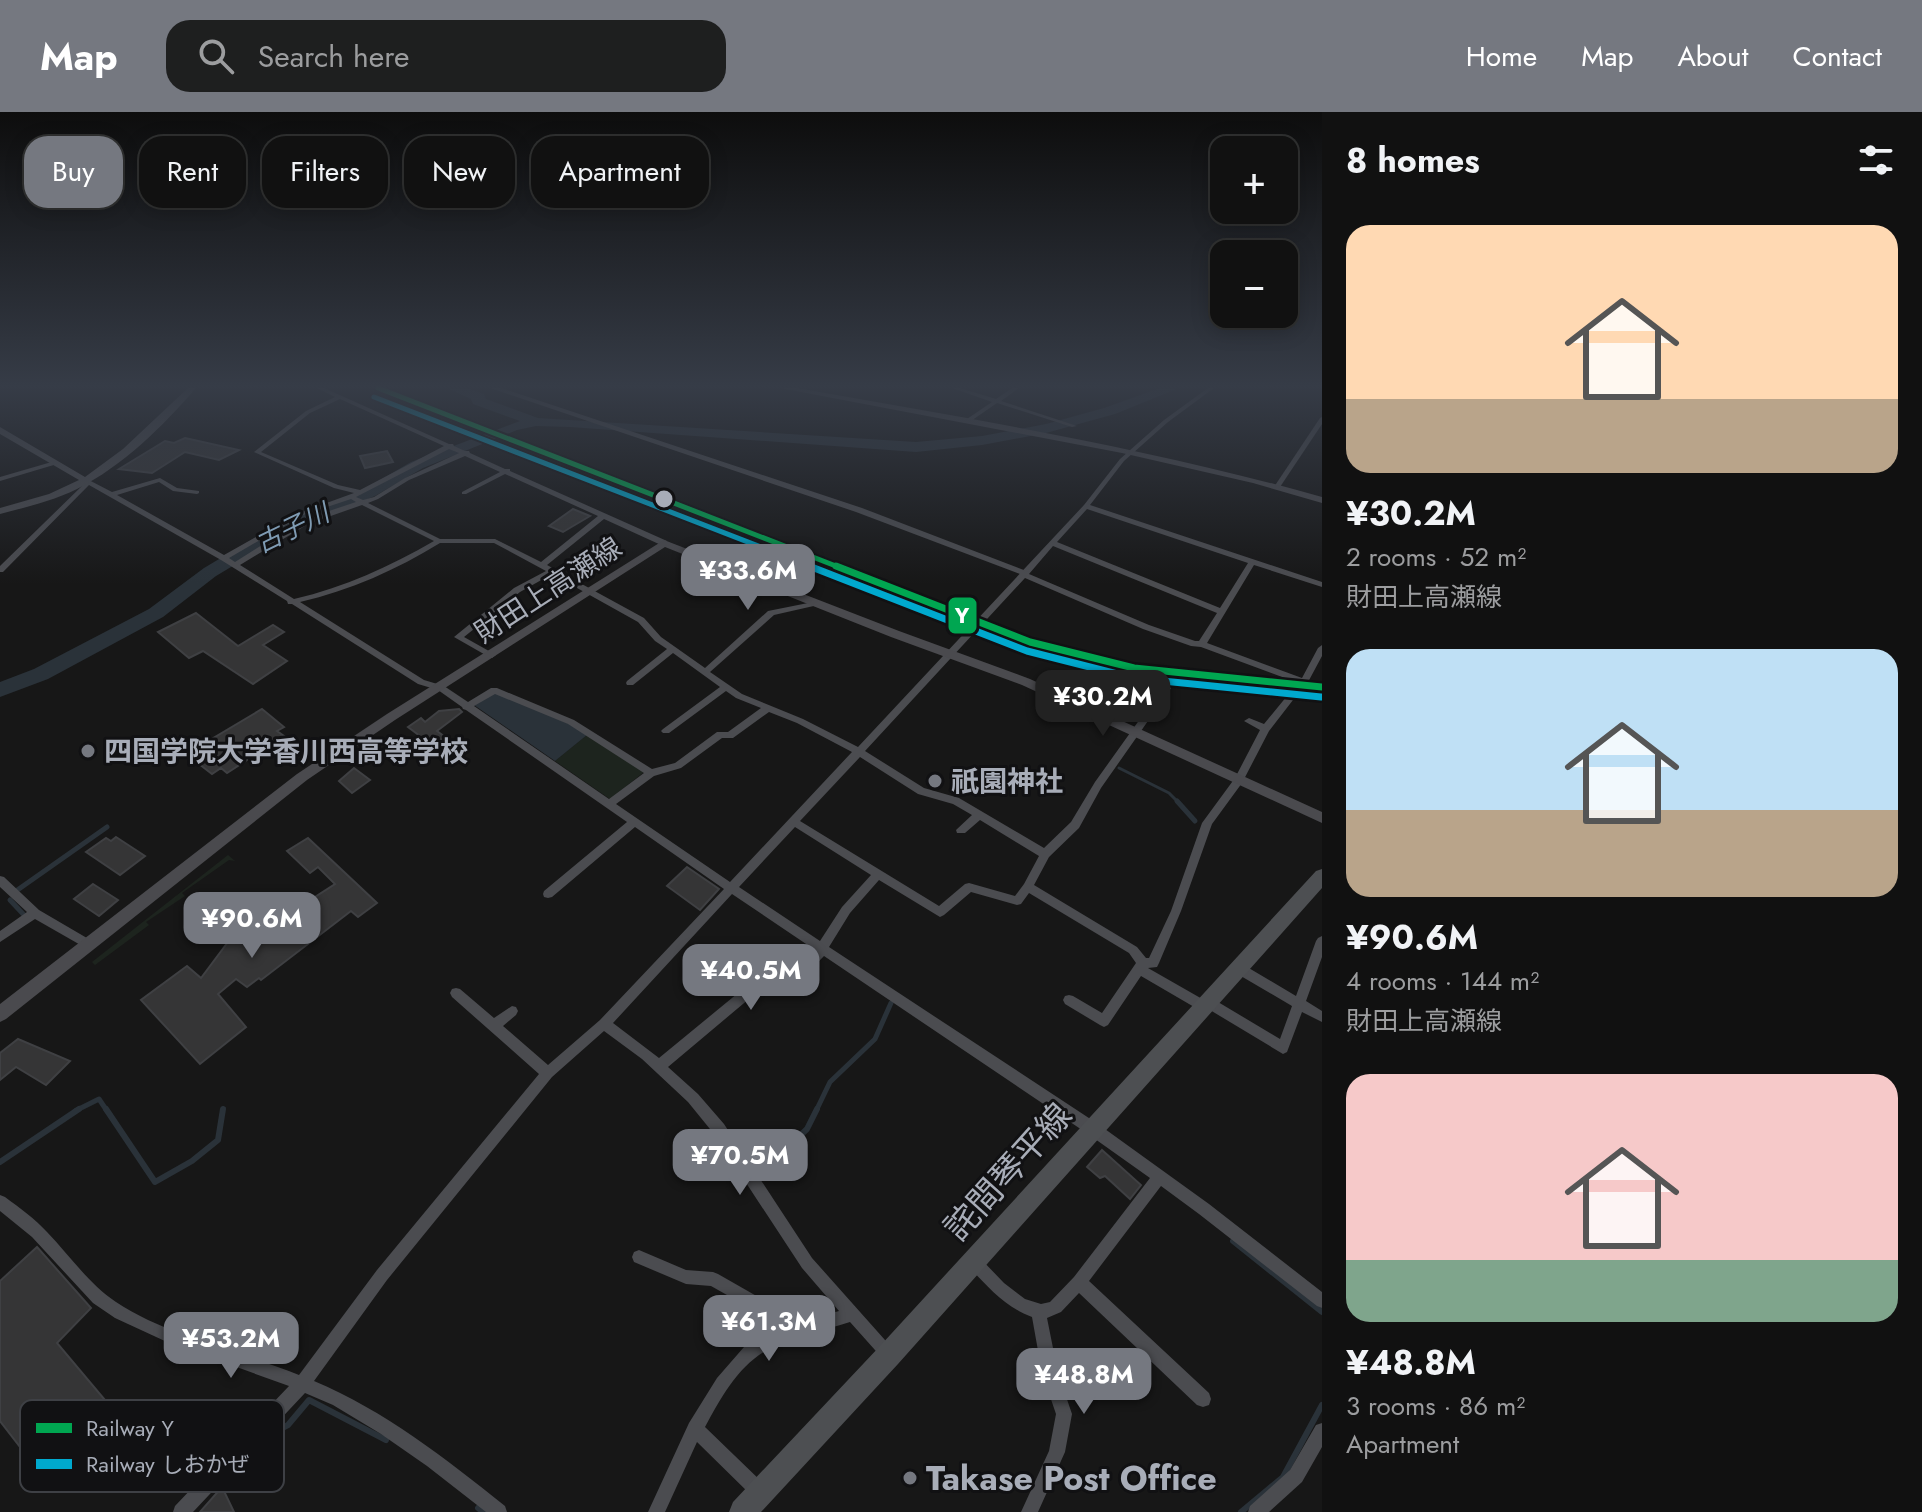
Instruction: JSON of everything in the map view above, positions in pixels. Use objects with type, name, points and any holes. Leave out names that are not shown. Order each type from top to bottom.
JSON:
[{"type":"main road","points":[[1131,453],[1322,500]]},
{"type":"main road","name":"財田上高瀬線","points":[[0,1014],[302,777],[664,543],[1026,682],[1322,818]]},
{"type":"main road","name":"詫間琴平線","points":[[743,1512],[1322,876]]},
{"type":"street","points":[[39,453],[224,558],[421,682],[441,688],[731,888],[1093,1129],[1322,1301]]},
{"type":"street","points":[[0,570],[86,480],[120,453]]},
{"type":"street","points":[[260,453],[336,487],[439,541],[495,541],[553,570],[641,620],[658,639],[726,687],[858,751],[921,791],[956,801],[1045,854]]},
{"type":"street","points":[[224,558],[301,514],[357,498],[436,453]]},
{"type":"street","points":[[235,565],[305,522],[464,453]]},
{"type":"street","points":[[470,453],[664,543]]},
{"type":"street","points":[[693,453],[859,510],[1024,573],[1146,627],[1304,682],[1322,648]]},
{"type":"street","points":[[284,1403],[301,1385],[382,1275],[548,1073],[604,1024],[1052,543],[1130,453]]},
{"type":"street","points":[[1277,487],[1299,453]]},
{"type":"street","points":[[0,479],[55,463]]},
{"type":"street","points":[[464,493],[508,470]]},
{"type":"street","points":[[0,511],[49,497],[86,480]]},
{"type":"street","points":[[111,495],[160,480],[175,490],[197,492]]},
{"type":"street","points":[[1086,506],[1322,585]]},
{"type":"street","points":[[542,565],[604,515]]},
{"type":"street","points":[[291,602],[348,589],[390,570],[439,541]]},
{"type":"street","points":[[1052,543],[1222,612]]},
{"type":"street","points":[[1202,644],[1251,563]]},
{"type":"street","points":[[492,655],[458,637],[517,590],[553,570]]},
{"type":"street","points":[[706,671],[771,613],[815,603]]},
{"type":"street","points":[[630,683],[673,649]]},
{"type":"street","points":[[793,821],[940,912],[969,887],[1017,901],[1045,854],[1075,825],[1098,785],[1173,679]]},
{"type":"street","points":[[666,731],[726,687]]},
{"type":"street","points":[[466,707],[494,690],[571,722],[651,773]]},
{"type":"street","points":[[1069,1000],[1104,1021],[1141,966],[1153,963],[1176,911],[1207,823],[1239,780],[1265,729],[1290,698]]},
{"type":"street","points":[[609,804],[651,773],[678,766],[720,734],[730,736],[766,709]]},
{"type":"street","points":[[1249,721],[1265,729]]},
{"type":"street","points":[[961,830],[979,815]]},
{"type":"street","points":[[548,894],[634,822]]},
{"type":"street","points":[[659,1066],[753,988],[787,986],[823,948],[846,910],[877,875]]},
{"type":"street","points":[[0,880],[35,913],[88,944]]},
{"type":"street","points":[[1028,887],[1133,950],[1141,966],[1283,1048],[1322,941]]},
{"type":"street","points":[[0,937],[35,913]]},
{"type":"street","points":[[1238,968],[1322,1017]]},
{"type":"street","points":[[456,993],[548,1073]]},
{"type":"street","points":[[493,1026],[512,1011]]},
{"type":"street","points":[[604,1024],[659,1066],[693,1098],[719,1129],[807,1263],[889,1355]]},
{"type":"street","points":[[973,1261],[1020,1305],[1038,1312],[1054,1309],[1079,1282],[1159,1178]]},
{"type":"street","points":[[0,1202],[40,1235],[77,1276],[118,1312],[310,1386],[378,1422],[451,1473],[499,1512]]},
{"type":"street","points":[[639,1257],[686,1277],[713,1279],[755,1303],[790,1333]]},
{"type":"street","points":[[1079,1282],[1203,1399]]},
{"type":"street","points":[[1029,1512],[1057,1452],[1064,1414],[1050,1373],[1038,1312]]},
{"type":"street","points":[[656,1512],[711,1400],[741,1362],[757,1347],[790,1333],[853,1314]]},
{"type":"street","points":[[695,1429],[761,1492]]},
{"type":"street","points":[[1256,1512],[1296,1476],[1322,1431]]},
{"type":"street","points":[[181,1512],[200,1492]]},
{"type":"shaded area","points":[[496,692],[587,735],[555,761],[474,705]]},
{"type":"shaded area","points":[[587,735],[644,772],[610,799],[555,761]]},
{"type":"shaded area","points":[[228,855],[235,861],[229,860],[182,893],[185,896],[146,922],[149,925],[95,965],[92,962]]},
{"type":"building","points":[[145,453],[183,453],[152,473],[119,469]]},
{"type":"building","points":[[191,453],[232,453],[219,460]]},
{"type":"building","points":[[388,453],[393,462],[365,468],[360,456]]},
{"type":"building","points":[[573,509],[590,516],[563,532],[549,526]]},
{"type":"building","points":[[196,613],[238,646],[273,625],[284,632],[263,645],[287,661],[253,684],[203,651],[189,658],[158,632]]},
{"type":"building","points":[[262,709],[284,727],[277,731],[284,736],[227,773],[221,768],[212,774],[190,757],[204,748],[200,746]]},
{"type":"building","points":[[459,709],[462,712],[437,731],[445,737],[432,745],[408,727],[421,718],[425,722],[439,711]]},
{"type":"building","points":[[354,768],[370,780],[352,793],[339,781]]},
{"type":"building","points":[[116,837],[145,856],[120,875],[86,852],[106,838],[111,841]]},
{"type":"building","points":[[308,838],[377,903],[358,917],[351,911],[261,980],[259,978],[247,987],[236,979],[218,994],[246,1027],[200,1064],[141,1000],[187,966],[201,978],[231,938],[252,923],[293,911],[335,884],[318,867],[310,873],[287,851]]},
{"type":"building","points":[[687,867],[719,889],[700,910],[667,886]]},
{"type":"building","points":[[93,884],[118,900],[99,916],[74,899]]},
{"type":"building","points":[[18,1039],[70,1061],[46,1085],[16,1067],[0,1080],[0,1053]]},
{"type":"building","points":[[1102,1150],[1141,1185],[1130,1199],[1105,1176],[1100,1178],[1087,1167]]},
{"type":"building","points":[[37,1247],[91,1308],[57,1343],[105,1400],[20,1400],[20,1447],[0,1421],[0,1281]]},
{"type":"building","points":[[218,1492],[224,1492],[234,1512],[200,1512]]},
{"type":"waterway","name":"古子川","points":[[0,690],[41,674],[156,613],[210,572],[287,526],[369,493],[417,465],[446,453]]},
{"type":"waterway","points":[[1119,768],[1169,793],[1177,801]]},
{"type":"waterway","points":[[1177,801],[1195,821]]},
{"type":"waterway","points":[[16,891],[107,827]]},
{"type":"waterway","points":[[10,900],[25,916]]},
{"type":"waterway","points":[[816,1111],[830,1082],[875,1039],[891,1003]]},
{"type":"waterway","points":[[79,1109],[99,1099],[107,1111]]},
{"type":"waterway","points":[[0,1162],[79,1109]]},
{"type":"waterway","points":[[75,1111],[79,1109]]},
{"type":"waterway","points":[[106,1109],[155,1182],[192,1161],[218,1140],[223,1109]]},
{"type":"waterway","points":[[761,1173],[807,1129],[816,1111]]},
{"type":"waterway","points":[[1233,1241],[1322,1312]]},
{"type":"waterway","points":[[284,1427],[309,1400],[386,1440]]},
{"type":"waterway","points":[[1241,1512],[1283,1477],[1322,1405]]},
{"type":"waterway","points":[[478,1508],[483,1512]]},
{"type":"rail line","name":"しおかぜ","points":[[519,453],[1027,651],[1133,678],[1321,697]]},
{"type":"rail line","name":"Y","points":[[546,453],[1030,642],[1134,668],[1322,687]]},
{"type":"place","name":"四国学院大学香川西高等学校","points":[[88,751]]},
{"type":"place","name":"祇園神社","points":[[935,781]]},
{"type":"place","name":"Takase Post Office","points":[[910,1478]]}]
